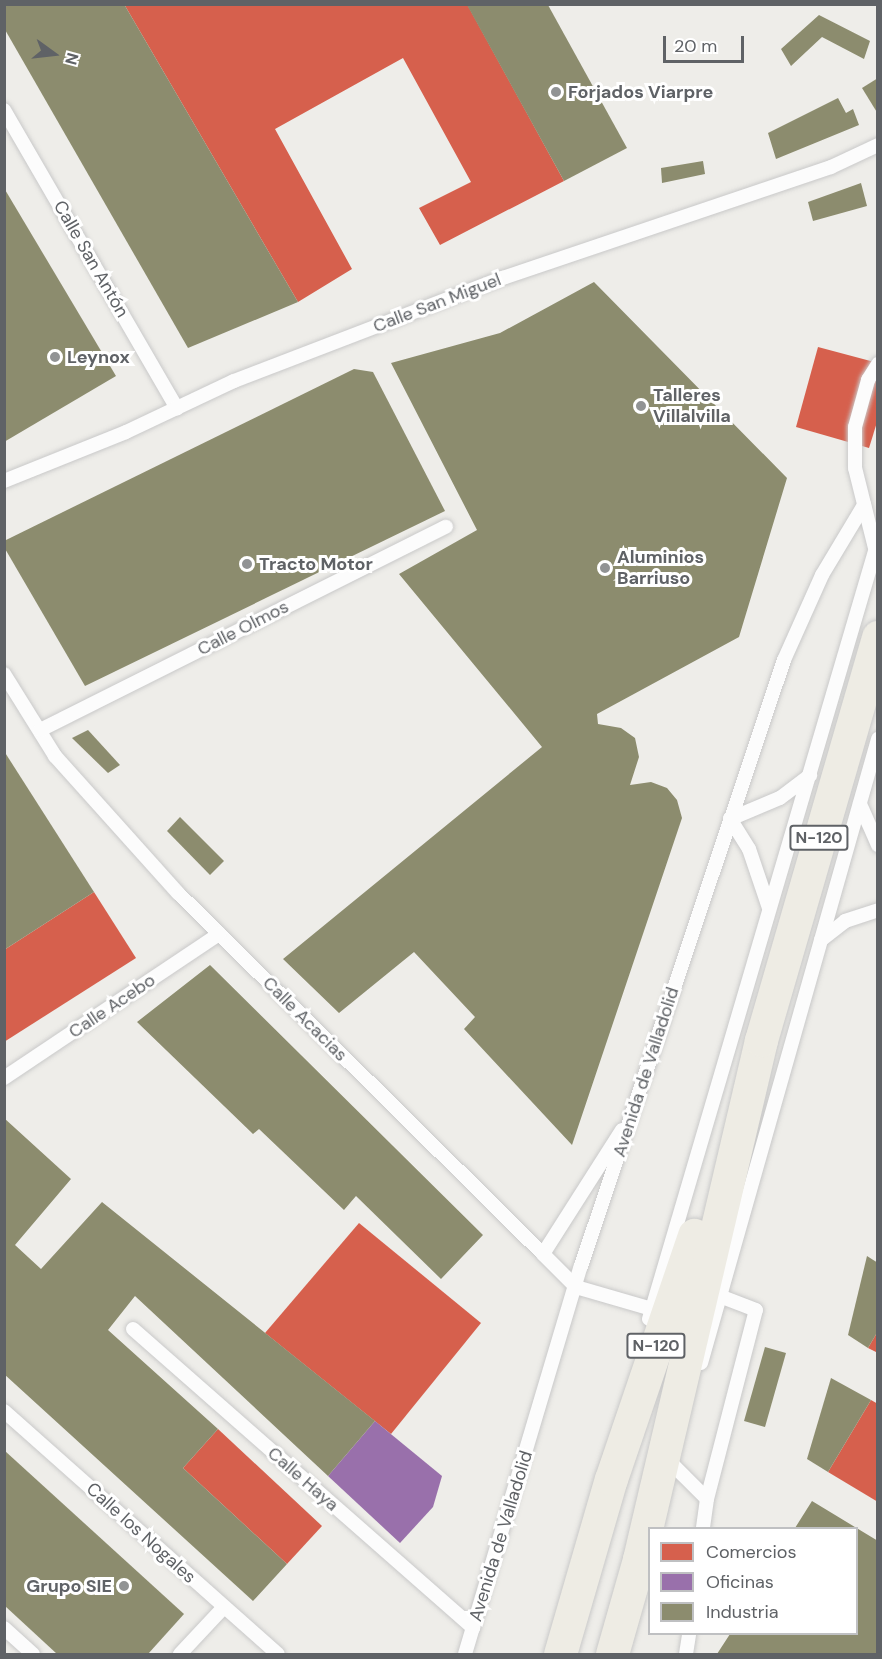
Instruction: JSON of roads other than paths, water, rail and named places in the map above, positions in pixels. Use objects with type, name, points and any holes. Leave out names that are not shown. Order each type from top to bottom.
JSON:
[{"type":"highway","name":"N-120","points":[[560,1654],[595,1534],[761,1040],[878,637]]},
{"type":"highway","name":"N-120","points":[[612,1654],[639,1559],[761,1040]]},
{"type":"lane","name":"Calle San Antón","points":[[4,110],[177,408]]},
{"type":"lane","name":"Calle San Miguel","points":[[4,481],[177,408],[234,381],[491,282],[831,167],[878,145]]},
{"type":"lane","points":[[595,1534],[611,1449],[876,544],[855,468],[855,427],[868,380],[878,364]]},
{"type":"lane","name":"Avenida de Valladolid","points":[[465,1654],[576,1287],[784,660],[822,575],[864,505]]},
{"type":"lane","name":"Calle Olmos","points":[[40,730],[446,527]]},
{"type":"lane","name":"Calle Acacias","points":[[4,674],[56,756],[219,934],[576,1287],[652,1309]]},
{"type":"lane","points":[[650,1527],[672,1464],[878,739]]},
{"type":"lane","points":[[770,910],[758,868],[730,819],[780,798],[810,775]]},
{"type":"lane","points":[[860,804],[878,845]]},
{"type":"lane","points":[[821,940],[845,921],[878,910]]},
{"type":"lane","name":"Calle Acebo","points":[[4,1078],[219,934]]},
{"type":"lane","points":[[543,1254],[632,1113]]},
{"type":"lane","points":[[703,1527],[707,1499],[756,1311],[720,1296]]},
{"type":"lane","name":"Calle Haya","points":[[133,1329],[473,1628]]},
{"type":"lane","name":"Calle los Nogales","points":[[4,1411],[278,1654]]},
{"type":"lane","points":[[672,1464],[707,1499]]},
{"type":"lane","points":[[639,1559],[648,1533]]},
{"type":"lane","points":[[180,1654],[224,1607]]},
{"type":"lane","points":[[4,1628],[33,1654]]},
{"type":"lane","points":[[686,1654],[689,1635]]},
{"type":"place","name":"Forjados Viarpre","points":[[556,92]]},
{"type":"place","name":"Leynox","points":[[55,357]]},
{"type":"place","name":"Talleres Villalvilla","points":[[641,406]]},
{"type":"place","name":"Tracto Motor","points":[[247,564]]},
{"type":"place","name":"Aluminios Barriuso","points":[[605,568]]},
{"type":"place","name":"Grupo SIE","points":[[124,1586]]}]
